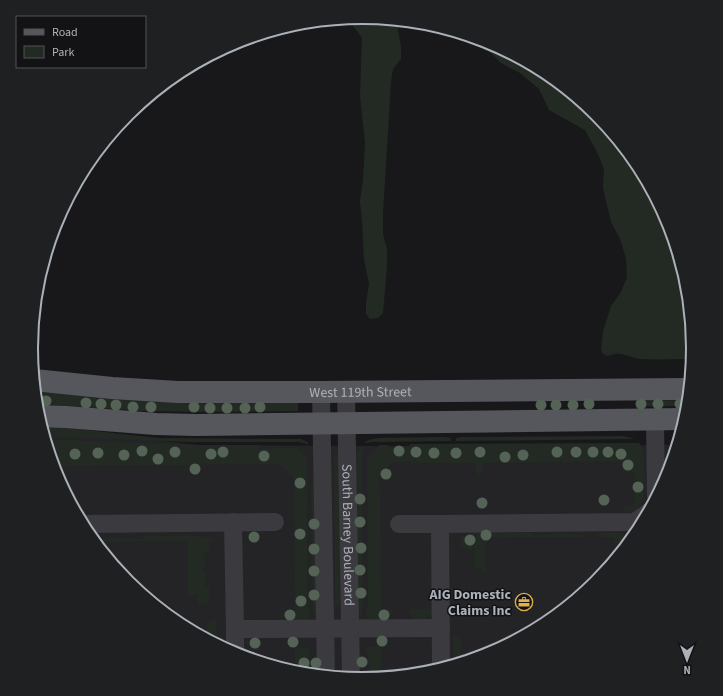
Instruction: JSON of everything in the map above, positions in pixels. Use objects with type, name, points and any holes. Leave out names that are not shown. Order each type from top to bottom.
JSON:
[{"type":"main road","name":"West 119th Street","points":[[39,381],[112,388],[178,392],[346,392],[683,388]]},
{"type":"main road","points":[[45,416],[156,424],[196,425],[677,419]]},
{"type":"street","name":"South Barney Boulevard","points":[[321,392],[326,670]]},
{"type":"street","name":"South Barney Boulevard","points":[[346,392],[351,671]]},
{"type":"street","points":[[655,420],[656,483]]},
{"type":"street","points":[[233,522],[235,646]]},
{"type":"street","points":[[89,524],[275,522]]},
{"type":"street","points":[[399,524],[634,523]]},
{"type":"street","points":[[440,524],[441,662]]},
{"type":"street","points":[[235,629],[441,628]]},
{"type":"shaded area","points":[[49,432],[80,432],[199,445],[670,445],[661,472],[631,528],[619,545],[591,577],[559,605],[505,639],[466,655],[425,666],[362,672],[298,666],[257,655],[218,639],[199,629],[164,605],[132,577],[104,545],[92,528],[62,472]]},
{"type":"green space","points":[[352,24],[398,26],[401,46],[401,59],[393,69],[391,82],[383,214],[383,234],[387,249],[387,266],[383,313],[378,318],[370,319],[366,314],[369,284],[364,260],[360,201],[365,143],[360,96],[362,38]]},
{"type":"green space","points":[[488,50],[524,67],[575,104],[605,134],[631,168],[661,224],[674,264],[683,306],[685,359],[641,359],[621,354],[613,354],[608,356],[603,354],[601,350],[603,331],[611,306],[621,292],[627,277],[626,258],[620,239],[611,222],[603,188],[604,170],[598,154],[585,130],[549,110],[539,89],[520,73],[501,63]]},
{"type":"green space","points":[[40,388],[298,400],[298,411],[144,411],[43,404]]},
{"type":"green space","points":[[681,401],[680,406],[658,408],[650,406],[640,407],[637,404],[640,402]]},
{"type":"green space","points":[[48,426],[158,438],[301,439],[308,442],[308,444],[298,442],[188,442],[50,437]]},
{"type":"green space","points":[[624,436],[635,439],[456,441],[456,438],[460,437]]},
{"type":"green space","points":[[378,438],[451,438],[451,441],[364,442]]},
{"type":"green space","points":[[51,440],[188,445],[260,445],[258,448],[260,449],[298,449],[307,459],[307,607],[309,608],[309,619],[294,621],[287,619],[282,614],[283,612],[295,611],[294,478],[280,464],[198,465],[198,473],[195,476],[193,475],[192,465],[60,466]]},
{"type":"green space","points":[[639,443],[643,450],[644,456],[643,500],[636,509],[629,512],[623,509],[623,507],[634,506],[634,471],[624,471],[622,469],[622,461],[483,463],[482,472],[480,475],[476,471],[476,463],[411,463],[411,461],[393,462],[378,476],[378,490],[380,490],[381,609],[390,609],[392,612],[388,618],[367,619],[367,458],[379,447],[379,445],[388,445],[389,448],[409,447],[410,444]]},
{"type":"green space","points":[[360,447],[362,448],[362,616],[358,608],[357,455]]},
{"type":"green space","points":[[334,454],[339,454],[340,606],[335,606]]},
{"type":"green space","points":[[311,485],[316,485],[316,612],[313,616]]},
{"type":"green space","points":[[474,533],[474,542],[471,551],[461,546],[460,538]]},
{"type":"green space","points":[[477,533],[532,533],[534,536],[566,533],[585,536],[587,533],[587,537],[486,538],[486,572],[474,566],[474,552]]},
{"type":"green space","points":[[598,533],[620,533],[623,535],[622,541],[615,550],[615,537],[598,537]]},
{"type":"green space","points":[[145,536],[200,536],[214,541],[209,543],[209,550],[203,554],[203,560],[206,559],[206,566],[203,568],[204,574],[206,573],[207,580],[204,581],[206,587],[209,586],[210,602],[198,605],[198,595],[188,595],[188,541],[102,542],[100,539],[118,537],[143,539]]},
{"type":"green space","points":[[431,609],[433,613],[427,618],[419,619],[412,617],[409,610]]},
{"type":"green space","points":[[216,619],[217,638],[207,633],[207,623]]},
{"type":"green space","points":[[453,635],[461,639],[461,647],[460,657],[453,659]]},
{"type":"green space","points":[[366,647],[381,647],[381,671],[369,672],[368,654]]},
{"type":"green space","points":[[295,648],[309,648],[310,668],[295,665]]},
{"type":"place","name":"AIG Domestic Claims Inc","points":[[524,602]]}]
